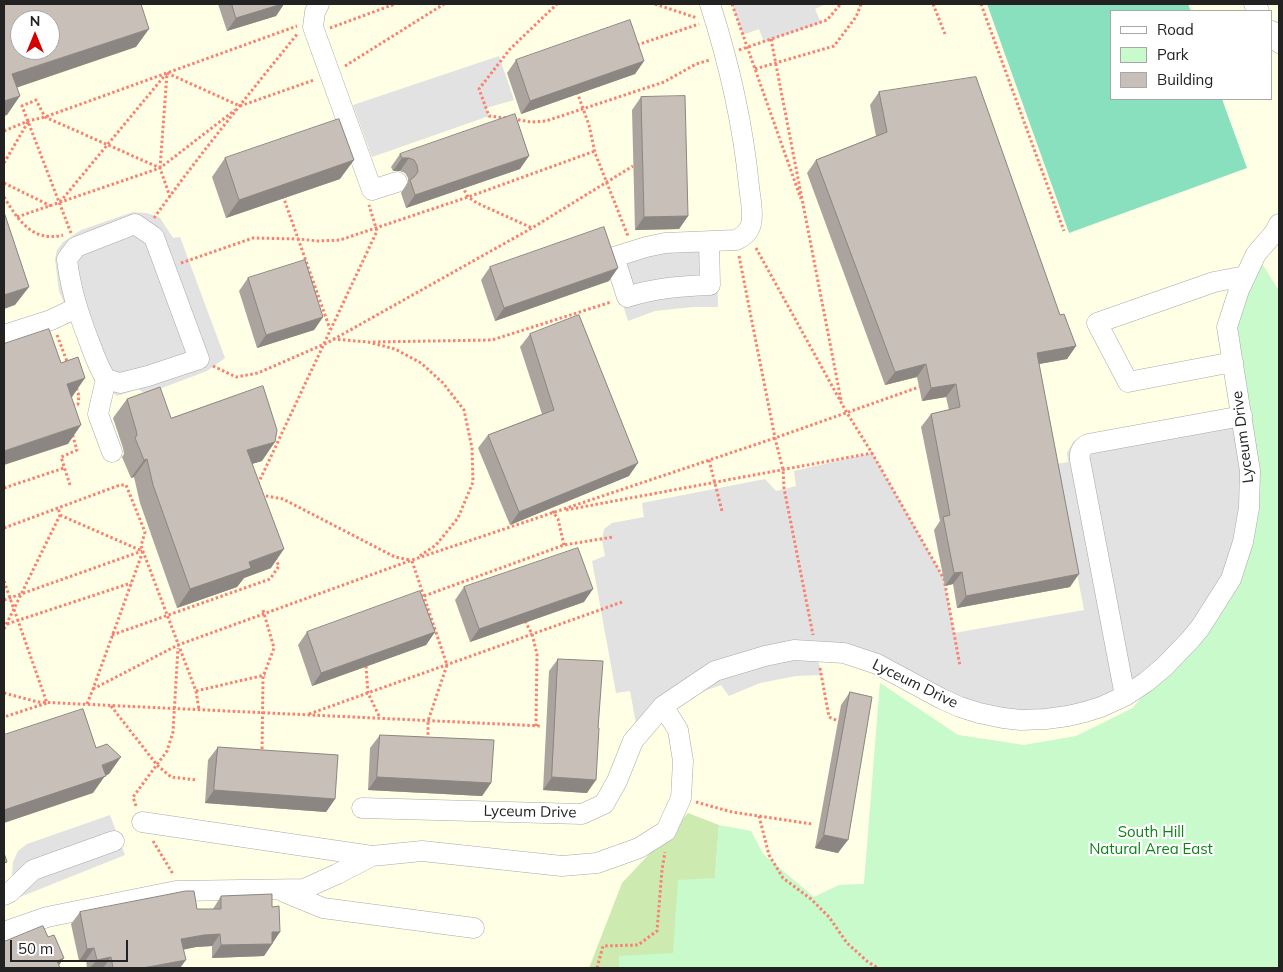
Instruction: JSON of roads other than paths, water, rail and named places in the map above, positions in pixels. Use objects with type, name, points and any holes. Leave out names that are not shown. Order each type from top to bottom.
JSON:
[{"type":"street","points":[[709,242],[710,285],[664,288],[628,297],[614,257],[665,243],[709,242],[741,237],[748,231],[751,225],[752,214],[747,169],[738,113],[721,37],[710,4]]},
{"type":"street","points":[[314,20],[372,190],[397,182]]},
{"type":"street","points":[[135,224],[154,236],[199,359],[120,383],[106,379],[100,370],[76,308],[69,279],[67,259],[74,240],[135,224]]},
{"type":"street","name":"Lyceum Drive","points":[[362,808],[582,814],[604,804],[617,781],[633,741],[663,706],[715,671],[765,656],[794,650],[844,653],[877,664],[942,699],[979,713],[1003,718],[1029,720],[1068,716],[1101,707],[1125,696],[1164,667],[1190,640],[1200,628],[1231,579],[1243,542],[1249,508],[1250,471],[1227,327],[1239,290],[1256,254],[1275,232],[1279,224]]},
{"type":"street","points":[[1232,362],[1128,382],[1097,324],[1214,282],[1246,276]]},
{"type":"street","points":[[4,335],[51,320],[76,308]]},
{"type":"street","points":[[106,379],[98,414],[112,452]]},
{"type":"street","points":[[1125,696],[1080,460],[1079,454],[1081,449],[1088,444],[1242,416]]},
{"type":"street","points":[[142,822],[372,856],[422,851],[562,866],[597,863],[639,848],[666,831],[681,798],[683,761],[678,730],[663,706]]},
{"type":"street","points":[[4,895],[10,892],[32,870],[114,841]]},
{"type":"street","points":[[4,932],[47,917],[176,891],[304,889],[372,856]]},
{"type":"street","points":[[278,889],[323,908],[474,928]]},
{"type":"park label","name":"South Hill Natural Area East","points":[[1151,840]]}]
